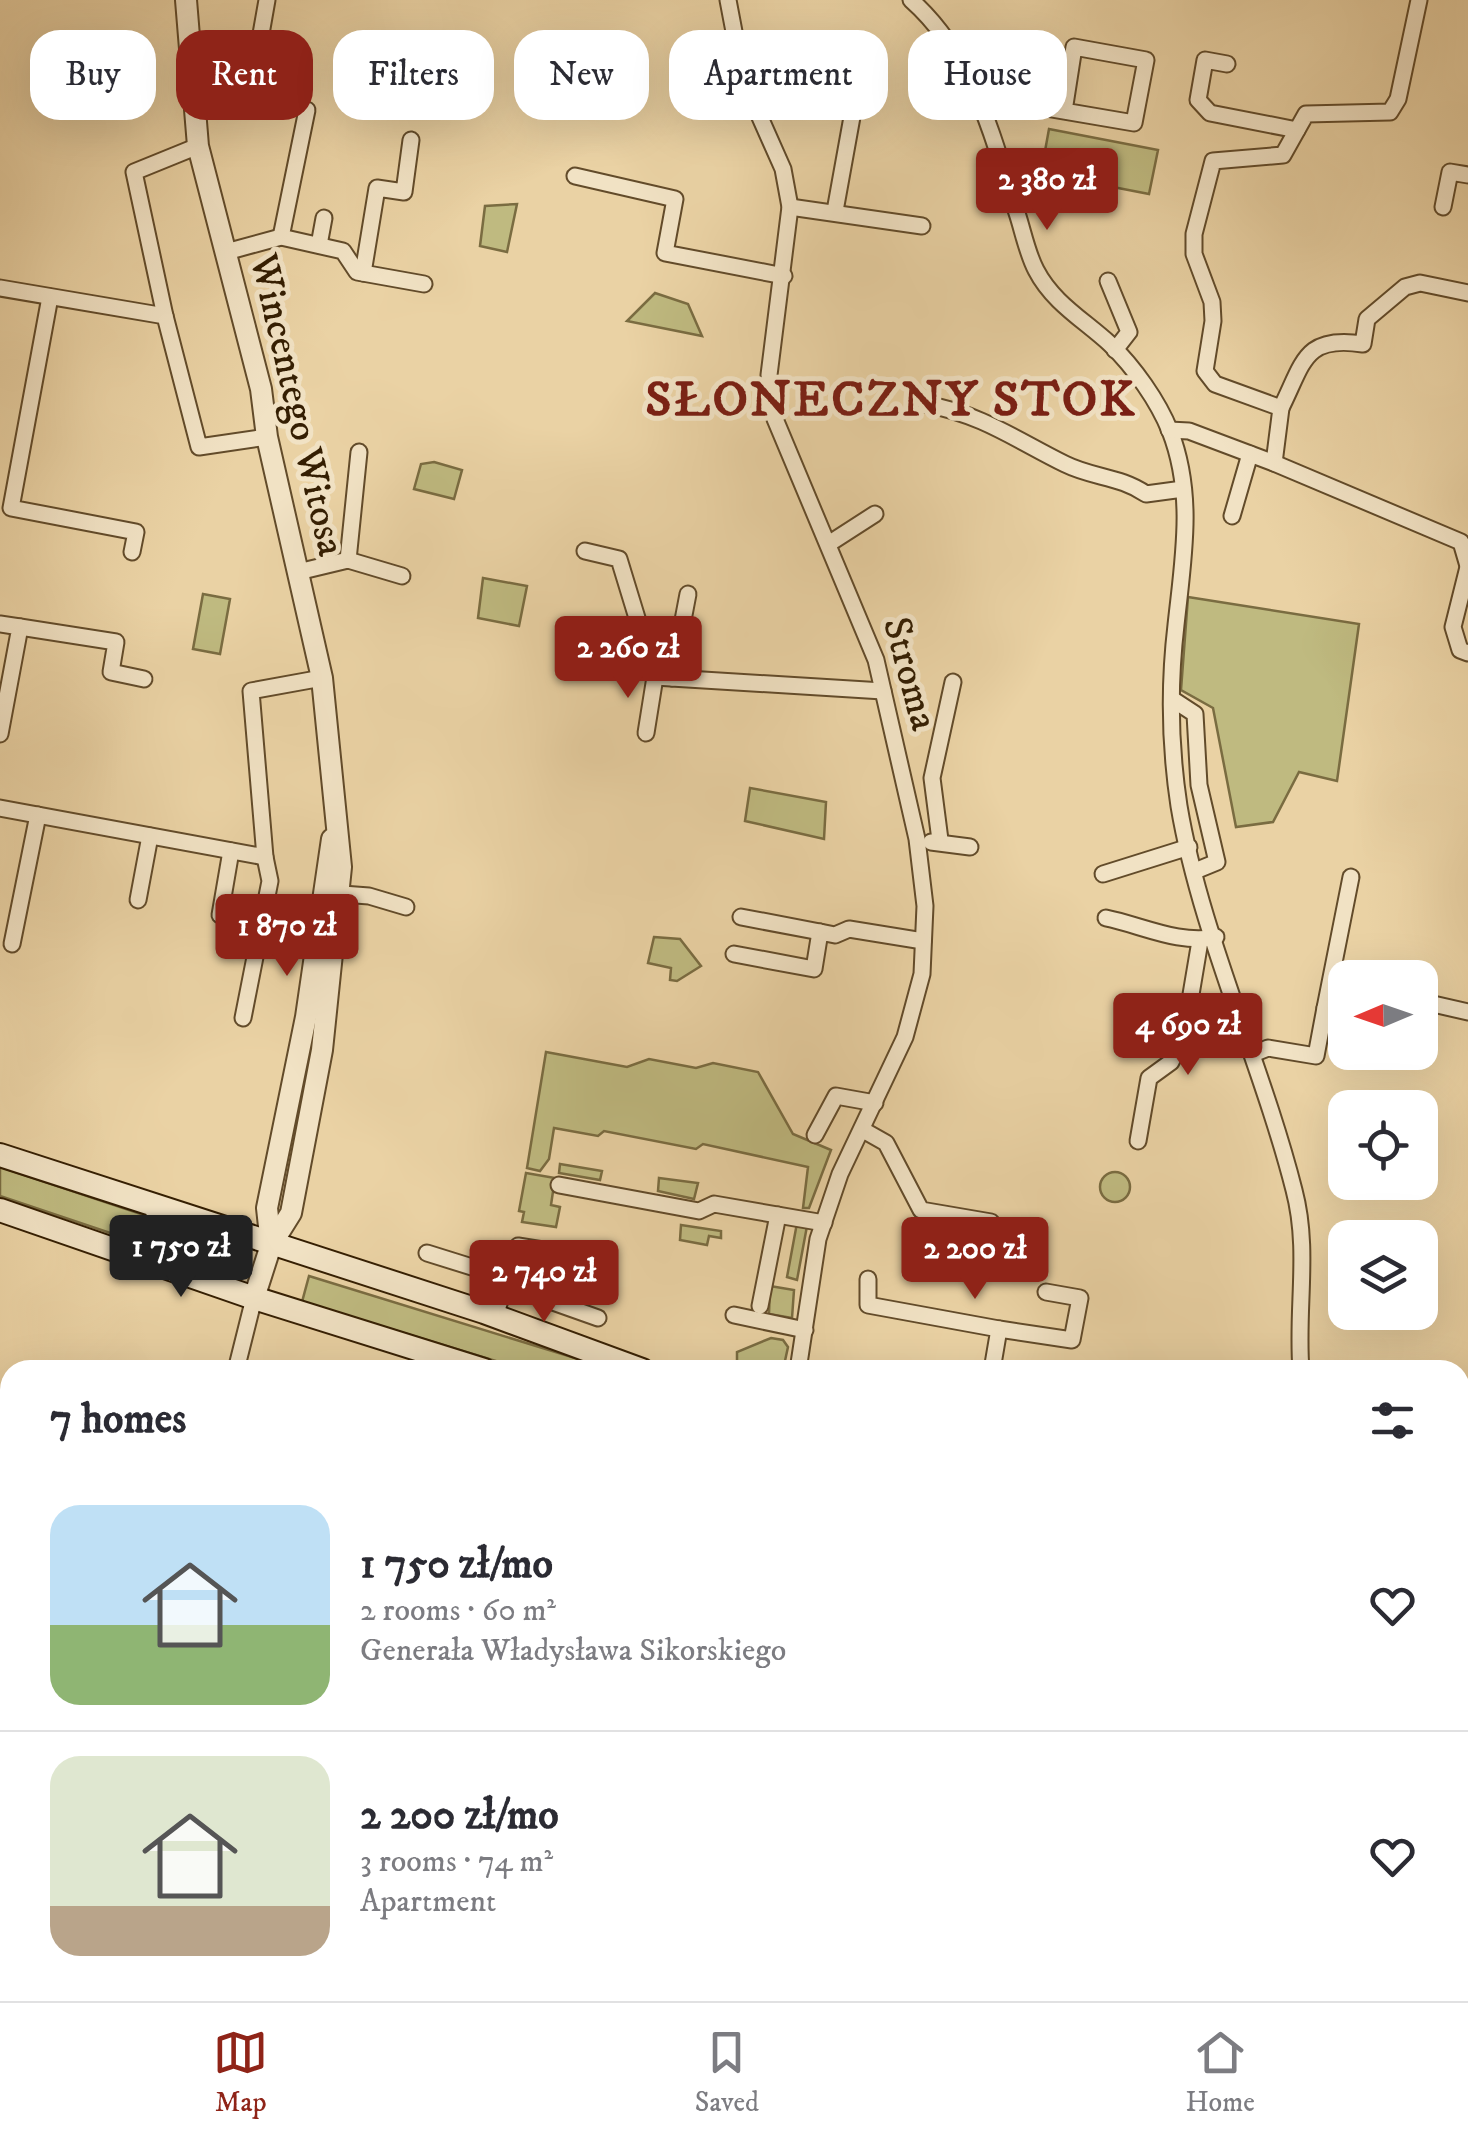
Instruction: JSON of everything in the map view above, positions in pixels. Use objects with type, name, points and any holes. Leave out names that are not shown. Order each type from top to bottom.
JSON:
[{"type":"main road","points":[[0,1155],[496,1316],[615,1360]]},
{"type":"main road","points":[[124,1254],[145,1247],[152,1240],[158,1230],[157,1208]]},
{"type":"main road","points":[[0,1210],[254,1298],[452,1360]]},
{"type":"street","name":"Wincentego Witosa","points":[[186,0],[198,146],[261,390],[267,436],[322,678],[334,827],[332,893],[267,1208],[270,1245],[254,1298]]},
{"type":"street","points":[[262,30],[267,0]]},
{"type":"street","name":"Stroma","points":[[728,0],[740,70],[783,169],[790,207],[769,375],[775,419],[860,614],[883,691],[917,845],[924,906],[922,974],[906,1038],[840,1174],[824,1223],[800,1360]]},
{"type":"street","points":[[910,0],[937,30]]},
{"type":"street","points":[[1281,408],[1215,384],[1205,371],[1212,302],[1194,254],[1194,234],[1212,161],[1283,155],[1306,114],[1390,112],[1398,99],[1419,0]]},
{"type":"street","points":[[1074,48],[1146,60],[1134,123],[1064,111],[1074,48]]},
{"type":"street","points":[[1228,64],[1205,60],[1198,100],[1210,114],[1297,130]]},
{"type":"street","points":[[281,237],[305,120]]},
{"type":"street","points":[[835,210],[851,120]]},
{"type":"street","points":[[986,120],[1035,269],[1056,300],[1116,350],[1152,396],[1170,430],[1180,467],[1186,546],[1172,698],[1180,807],[1208,939],[1248,1036],[1295,1192],[1304,1262],[1301,1360]]},
{"type":"street","points":[[364,272],[376,188],[404,192],[411,140]]},
{"type":"street","points":[[198,146],[134,172],[165,316],[199,447],[267,436]]},
{"type":"street","points":[[1444,207],[1450,172],[1468,176]]},
{"type":"street","points":[[575,176],[675,199],[665,253],[784,276]]},
{"type":"street","points":[[790,207],[835,210],[922,226]]},
{"type":"street","points":[[318,245],[324,218]]},
{"type":"street","points":[[226,252],[281,237],[343,251],[358,272],[424,284]]},
{"type":"street","points":[[1108,280],[1129,332],[1116,350]]},
{"type":"street","points":[[1274,463],[1281,408],[1304,361],[1321,343],[1333,339],[1363,344],[1367,319],[1392,295],[1416,283],[1468,292]]},
{"type":"street","points":[[0,288],[165,316]]},
{"type":"street","points":[[50,297],[11,508],[136,532],[132,552]]},
{"type":"street","points":[[928,405],[960,410],[1069,466],[1126,479],[1146,494],[1184,489]]},
{"type":"street","points":[[1170,430],[1189,430],[1461,542],[1468,566],[1453,627],[1460,650],[1468,654]]},
{"type":"street","points":[[348,560],[359,452]]},
{"type":"street","points":[[1232,516],[1250,454]]},
{"type":"street","points":[[830,543],[876,514]]},
{"type":"street","points":[[585,552],[619,560],[655,677],[646,733]]},
{"type":"street","points":[[298,572],[348,560],[402,576]]},
{"type":"street","points":[[672,678],[688,594]]},
{"type":"street","points":[[0,624],[116,642],[111,672],[144,679]]},
{"type":"street","points":[[0,734],[20,627]]},
{"type":"street","points":[[655,677],[883,691]]},
{"type":"street","points":[[243,1018],[270,881],[251,692],[322,678]]},
{"type":"street","points":[[940,840],[932,778],[953,682]]},
{"type":"street","points":[[1172,698],[1195,714],[1199,785],[1216,862],[1194,871]]},
{"type":"street","points":[[0,808],[265,857]]},
{"type":"street","points":[[12,944],[38,814]]},
{"type":"street","points":[[138,900],[150,836]]},
{"type":"street","points":[[917,845],[940,840],[970,847]]},
{"type":"street","points":[[1102,874],[1189,846]]},
{"type":"street","points":[[220,914],[231,851]]},
{"type":"street","points":[[1254,1054],[1268,1048],[1316,1056],[1351,877]]},
{"type":"street","points":[[332,893],[406,907]]},
{"type":"street","points":[[741,917],[835,935],[849,929],[923,941]]},
{"type":"street","points":[[1106,918],[1208,939]]},
{"type":"street","points":[[734,954],[814,969],[820,932]]},
{"type":"street","points":[[1138,1141],[1149,1078],[1171,1062],[1184,1036],[1208,939]]},
{"type":"street","points":[[1438,1006],[1468,1012]]},
{"type":"street","points":[[1184,1036],[1232,1041],[1248,1036]]},
{"type":"street","points":[[815,1135],[836,1096],[875,1103]]},
{"type":"street","points":[[863,1130],[886,1144],[921,1210],[991,1222]]},
{"type":"street","points":[[559,1185],[699,1211],[714,1204],[824,1223]]},
{"type":"street","points":[[760,1306],[778,1215]]},
{"type":"street","points":[[496,1316],[518,1246],[549,1250]]},
{"type":"street","points":[[428,1253],[598,1318]]},
{"type":"street","points":[[868,1279],[868,1305],[1072,1340],[1080,1298],[1046,1292]]},
{"type":"street","points":[[238,1360],[254,1298]]},
{"type":"street","points":[[734,1316],[805,1330]]},
{"type":"street","points":[[994,1360],[999,1329]]},
{"type":"shaded area","points":[[1049,129],[1158,150],[1149,194],[1041,173]]},
{"type":"shaded area","points":[[517,204],[507,252],[480,246],[485,206]]},
{"type":"shaded area","points":[[655,293],[688,304],[702,336],[627,321]]},
{"type":"shaded area","points":[[434,462],[462,470],[454,499],[414,489],[421,464]]},
{"type":"shaded area","points":[[483,578],[527,586],[519,626],[478,618]]},
{"type":"shaded area","points":[[203,594],[230,599],[220,654],[193,649]]},
{"type":"shaded area","points":[[1188,597],[1359,624],[1337,781],[1299,772],[1273,822],[1236,827],[1213,708],[1181,690]]},
{"type":"shaded area","points":[[750,788],[826,802],[824,839],[745,821]]},
{"type":"shaded area","points":[[654,937],[680,939],[701,966],[677,981],[670,980],[671,968],[648,963]]},
{"type":"shaded area","points":[[546,1052],[627,1067],[649,1059],[696,1068],[713,1063],[758,1072],[793,1134],[831,1150],[809,1208],[803,1208],[808,1167],[703,1144],[696,1149],[604,1131],[598,1136],[554,1128],[549,1159],[540,1171],[527,1168]]},
{"type":"shaded area","points":[[560,1164],[602,1171],[600,1180],[559,1173]]},
{"type":"shaded area","points":[[0,1167],[141,1214],[149,1225],[134,1241],[0,1196]]},
{"type":"shaded area","points":[[1115,1172],[1126,1176],[1130,1187],[1126,1198],[1115,1202],[1104,1198],[1100,1187],[1104,1176]]},
{"type":"shaded area","points":[[526,1173],[555,1178],[551,1205],[560,1207],[556,1227],[522,1222],[524,1212],[519,1211]]},
{"type":"shaded area","points":[[659,1178],[698,1183],[694,1199],[658,1191]]},
{"type":"shaded area","points":[[164,1221],[227,1242],[242,1253],[244,1263],[219,1267],[154,1247]]},
{"type":"shaded area","points":[[797,1223],[807,1226],[797,1280],[787,1277]]},
{"type":"shaded area","points":[[681,1225],[721,1231],[721,1238],[709,1236],[707,1245],[680,1240]]},
{"type":"shaded area","points":[[571,1253],[567,1276],[548,1270],[550,1256]]},
{"type":"shaded area","points":[[309,1276],[582,1360],[492,1360],[302,1302]]},
{"type":"shaded area","points":[[770,1286],[794,1290],[792,1318],[769,1314]]},
{"type":"shaded area","points":[[771,1338],[783,1340],[788,1347],[785,1360],[737,1360],[737,1352]]},
{"type":"district","name":"SŁONECZNY STOK","points":[[891,400]]}]
